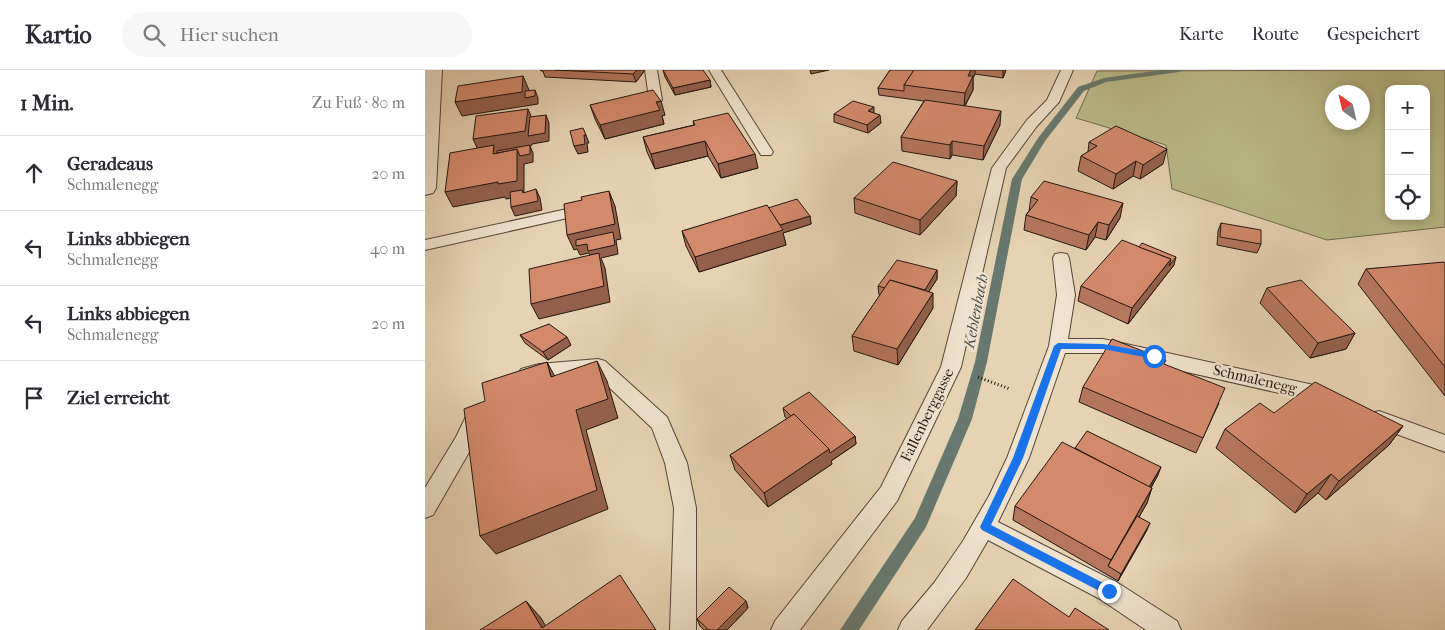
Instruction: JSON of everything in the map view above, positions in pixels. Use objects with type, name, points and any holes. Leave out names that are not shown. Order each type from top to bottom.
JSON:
[{"type":"street","points":[[425,188],[427,126],[433,70]]},
{"type":"lane","points":[[627,107],[656,100],[651,70]]},
{"type":"lane","points":[[715,70],[766,152]]},
{"type":"lane","name":"Fallenberggasse","points":[[784,630],[889,494],[951,367],[999,168],[1032,124],[1053,102],[1067,70]]},
{"type":"lane","points":[[425,245],[567,214]]},
{"type":"lane","points":[[911,630],[925,614],[985,527],[1018,458],[1058,346],[1067,295],[1061,258]]},
{"type":"lane","name":"Schmalenegg","points":[[1058,346],[1103,346],[1314,393],[1445,444]]},
{"type":"lane","points":[[512,379],[539,371],[599,366],[660,422],[676,463],[685,508],[683,630]]},
{"type":"lane","points":[[425,508],[465,441],[479,410],[491,396]]},
{"type":"lane","points":[[985,527],[1109,591],[1168,630]]},
{"type":"green space","points":[[1445,70],[1445,227],[1327,240],[1172,189],[1166,145],[1076,118],[1097,71]]},
{"type":"building","points":[[554,70],[637,70],[633,74]]},
{"type":"building","points":[[663,70],[703,70],[710,80],[673,88]]},
{"type":"building","points":[[890,70],[914,70],[904,85],[904,91],[878,88]]},
{"type":"building","points":[[914,70],[971,70],[968,76],[973,76],[965,93],[904,85]]},
{"type":"building","points":[[523,76],[522,92],[455,102],[458,86]]},
{"type":"building","points":[[535,90],[535,96],[525,98],[525,91]]},
{"type":"building","points":[[653,90],[661,101],[656,102],[660,110],[600,125],[590,105]]},
{"type":"building","points":[[925,100],[1001,111],[984,146],[952,141],[950,145],[901,137]]},
{"type":"building","points":[[853,101],[874,107],[868,111],[880,115],[867,125],[834,114]]},
{"type":"building","points":[[528,109],[525,131],[473,139],[476,116]]},
{"type":"building","points":[[728,113],[755,154],[718,164],[705,141],[651,154],[643,137],[695,125],[693,121]]},
{"type":"building","points":[[546,115],[545,133],[528,136],[530,117]]},
{"type":"building","points":[[1116,126],[1167,149],[1143,165],[1136,161],[1116,174],[1081,156],[1097,146],[1089,142]]},
{"type":"building","points":[[583,128],[586,135],[584,135],[585,144],[574,146],[570,131]]},
{"type":"building","points":[[494,145],[493,154],[517,149],[517,181],[498,184],[498,182],[445,192],[450,153]]},
{"type":"building","points":[[530,145],[530,154],[520,156],[517,149],[497,153],[497,151]]},
{"type":"building","points":[[893,162],[957,181],[920,220],[854,198]]},
{"type":"building","points":[[1044,181],[1123,203],[1109,225],[1098,222],[1089,235],[1026,215],[1038,200],[1031,197]]},
{"type":"building","points":[[536,189],[538,201],[511,207],[510,192],[522,190],[523,193]]},
{"type":"building","points":[[609,191],[615,224],[567,235],[564,204],[582,200],[581,197]]},
{"type":"building","points":[[797,199],[810,216],[780,225],[768,208]]},
{"type":"building","points":[[767,205],[783,230],[695,257],[682,231]]},
{"type":"building","points":[[1221,223],[1261,230],[1261,244],[1220,237]]},
{"type":"building","points":[[613,232],[615,245],[588,251],[587,244],[576,246],[576,240]]},
{"type":"building","points":[[1122,240],[1171,259],[1132,308],[1081,286]]},
{"type":"building","points":[[1142,243],[1176,257],[1169,266],[1171,259],[1139,247]]},
{"type":"building","points":[[599,253],[604,286],[531,304],[529,269]]},
{"type":"building","points":[[897,260],[937,270],[925,290],[890,280],[885,288],[878,286]]},
{"type":"building","points":[[1444,262],[1445,264],[1445,367],[1366,269]]},
{"type":"building","points":[[890,280],[933,293],[897,349],[852,336]]},
{"type":"building","points":[[1301,280],[1355,333],[1318,343],[1267,288]]},
{"type":"building","points":[[549,324],[567,337],[543,352],[520,335]]},
{"type":"building","points":[[1112,339],[1166,360],[1164,364],[1225,388],[1203,438],[1083,387]]},
{"type":"building","points":[[597,361],[608,399],[576,410],[597,490],[480,536],[464,409],[485,401],[482,383],[547,362],[551,377]]},
{"type":"building","points":[[1315,382],[1403,426],[1339,481],[1331,474],[1307,494],[1225,429],[1260,403],[1274,413]]},
{"type":"building","points":[[809,392],[855,436],[830,453],[829,449],[794,414],[791,416],[783,408]]},
{"type":"building","points":[[794,414],[829,449],[764,493],[730,455]]},
{"type":"building","points":[[1087,431],[1161,467],[1149,487],[1075,448]]},
{"type":"building","points":[[1062,442],[1152,488],[1111,560],[1015,506]]},
{"type":"building","points":[[1137,516],[1150,523],[1121,574],[1108,566]]},
{"type":"building","points":[[620,575],[656,630],[480,630],[526,601],[542,628]]},
{"type":"building","points":[[1013,579],[1069,617],[1075,608],[1109,630],[975,630]]},
{"type":"building","points":[[729,587],[746,601],[717,630],[709,630],[697,619]]},
{"type":"waterway","name":"Kehlenbach","points":[[849,630],[921,522],[965,419],[981,362],[1017,179],[1041,140],[1081,89],[1104,80],[1179,70]]},
{"type":"route","points":[[1109,591],[985,527],[1018,458],[1058,346],[1103,346],[1154,356]]}]
